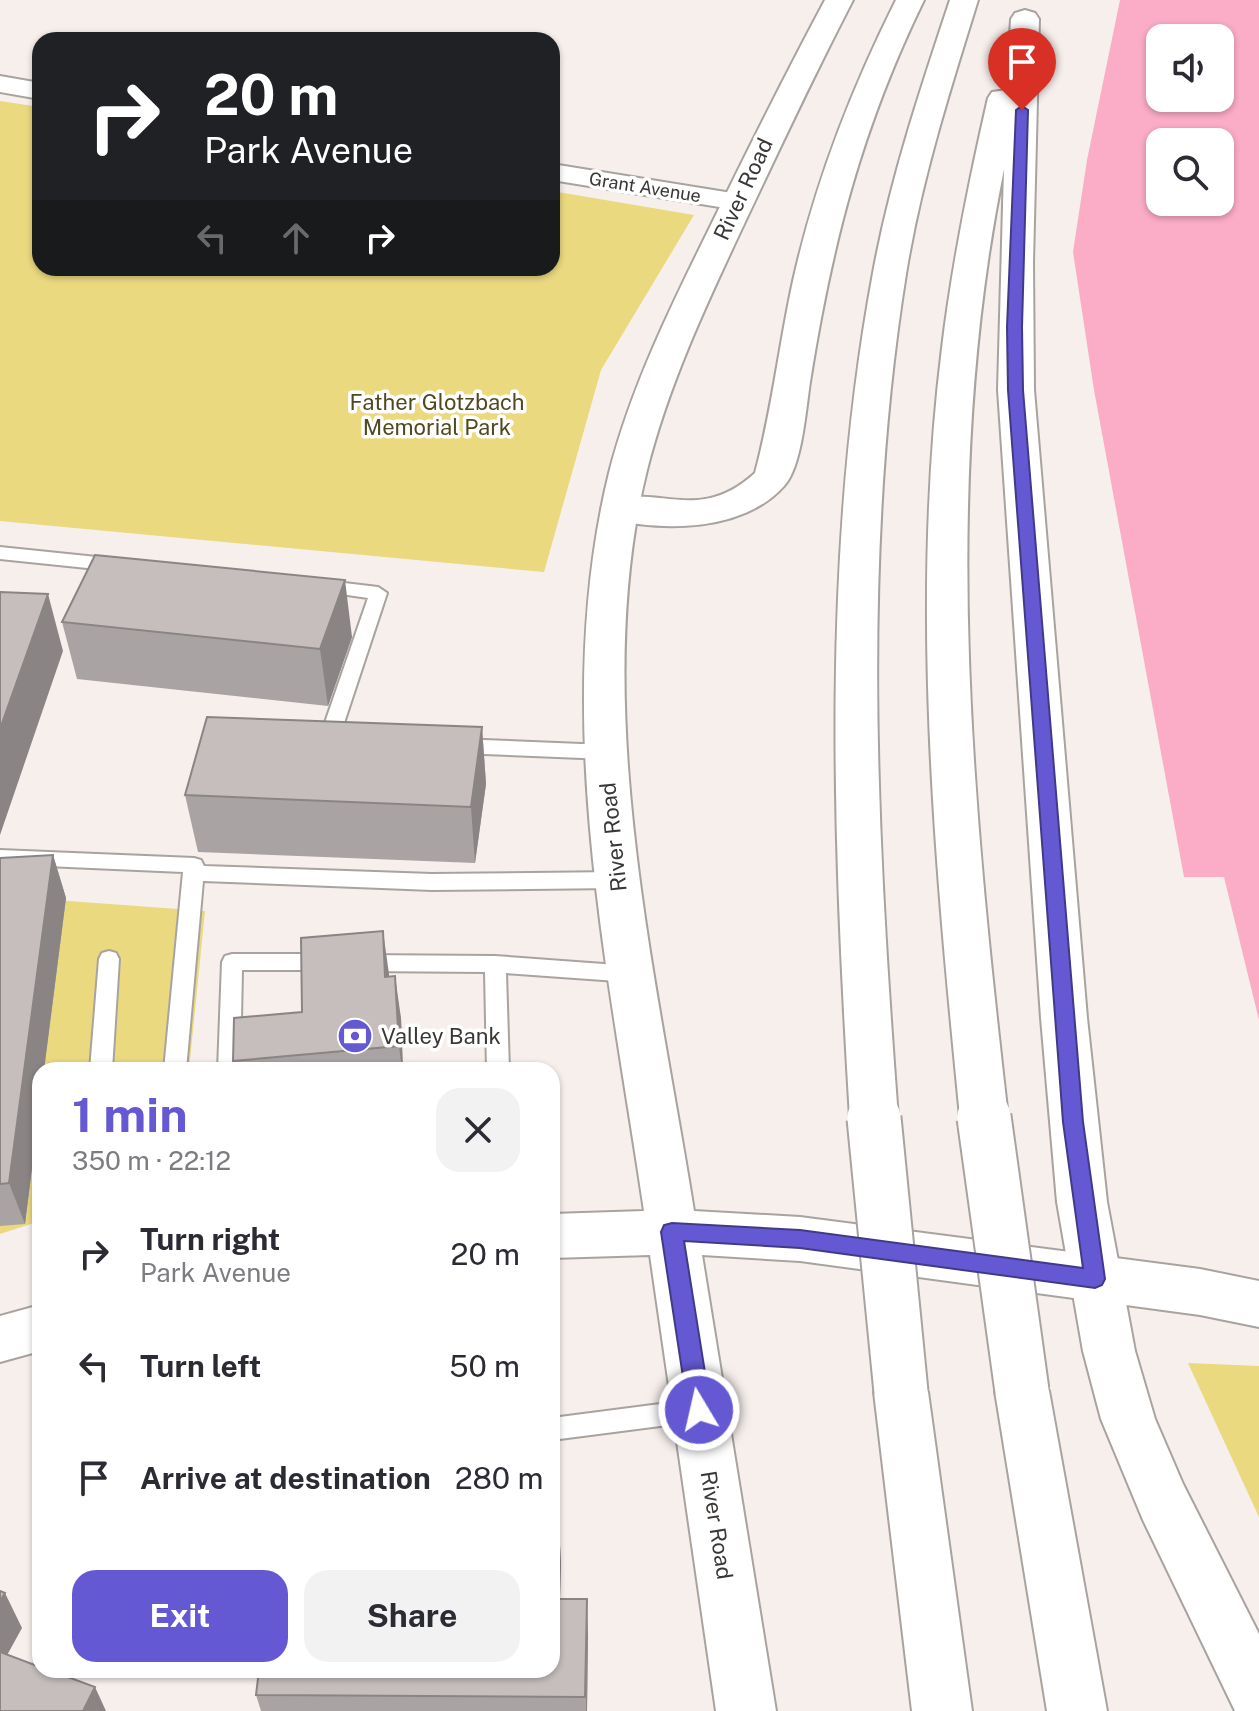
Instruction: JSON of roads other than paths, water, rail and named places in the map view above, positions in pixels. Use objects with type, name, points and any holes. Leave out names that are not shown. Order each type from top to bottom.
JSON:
[{"type":"main road","name":"River Road","points":[[746,1711],[617,880],[606,752],[608,631],[620,509],[652,396],[686,311],[769,133],[839,0]]},
{"type":"main road","points":[[620,509],[703,512],[735,505],[759,492],[772,477],[810,279],[827,208],[864,105],[910,0]]},
{"type":"main road","points":[[942,1711],[901,1392],[874,1118],[855,832],[853,699],[862,499],[874,383],[894,254],[925,124],[964,0]]},
{"type":"main road","points":[[1029,10],[995,132],[969,262],[955,390],[947,505],[947,703],[984,1117],[1022,1391],[1077,1711]]},
{"type":"main road","points":[[1029,10],[1016,275],[1016,390],[1073,1122],[1095,1279],[1109,1351],[1128,1419],[1163,1501],[1259,1697]]},
{"type":"main road","points":[[560,1236],[672,1232],[800,1239],[1200,1292],[1259,1304]]},
{"type":"main road","points":[[0,1339],[32,1330]]},
{"type":"street","points":[[0,84],[32,90]]},
{"type":"street","name":"Grant Avenue","points":[[560,173],[738,202]]},
{"type":"lane","points":[[0,553],[142,568]]},
{"type":"lane","points":[[299,584],[378,593],[329,740],[360,742]]},
{"type":"lane","points":[[437,745],[606,752]]},
{"type":"lane","points":[[0,857],[194,865],[176,1062]]},
{"type":"lane","points":[[193,873],[432,882],[617,880]]},
{"type":"lane","points":[[102,1062],[109,959]]},
{"type":"lane","points":[[229,1062],[232,962],[495,964],[631,974]]},
{"type":"lane","points":[[495,964],[498,1062]]},
{"type":"lane","points":[[560,1428],[699,1410]]},
{"type":"place","name":"Valley Bank","points":[[355,1036]]},
{"type":"park label","name":"Father Glotzbach Memorial Park","points":[[437,414]]}]
